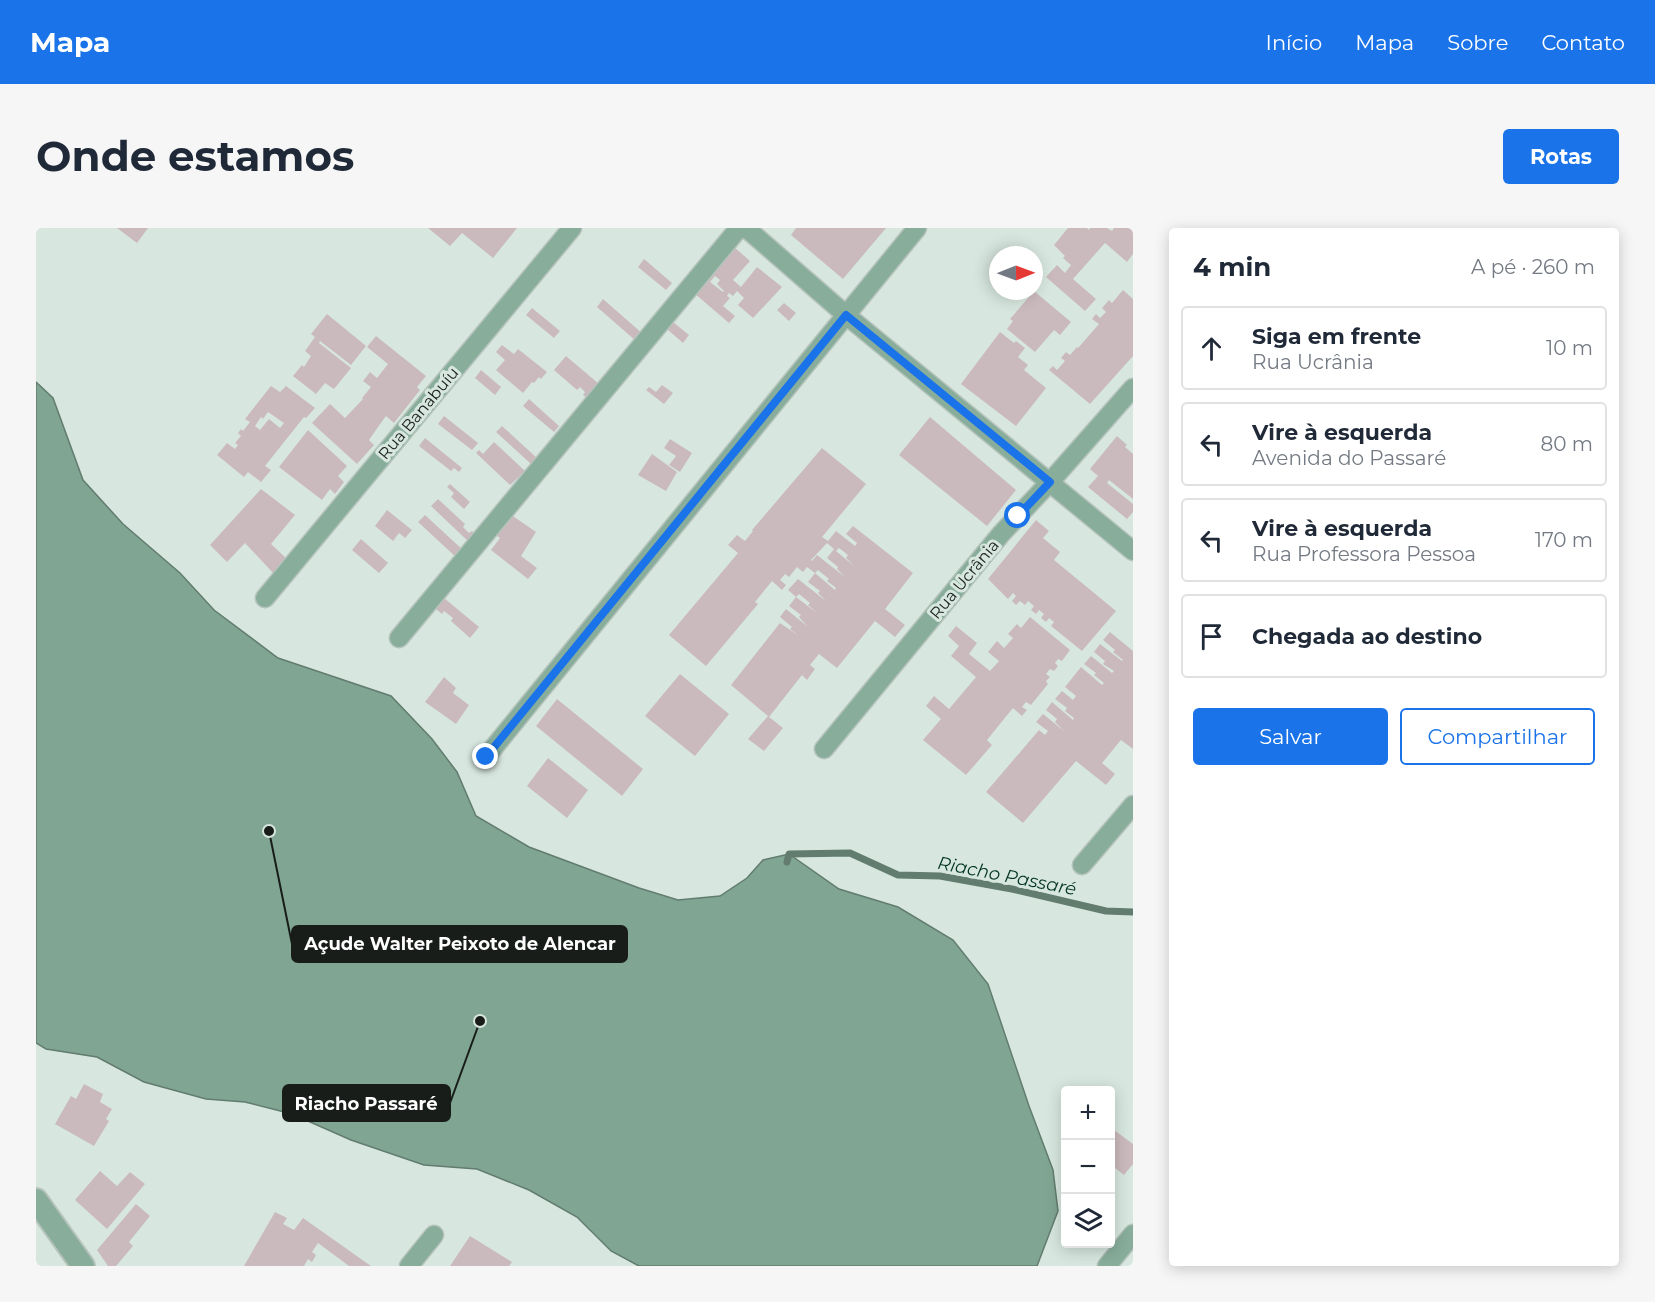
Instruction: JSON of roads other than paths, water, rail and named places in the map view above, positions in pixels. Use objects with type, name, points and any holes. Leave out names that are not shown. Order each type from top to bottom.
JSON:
[{"type":"street","name":"Rua Banabuíu","points":[[265,598],[572,228]]},
{"type":"street","points":[[399,638],[739,228]]},
{"type":"street","points":[[746,228],[846,315],[1133,551]]},
{"type":"street","points":[[486,757],[917,228]]},
{"type":"street","name":"Rua Ucrânia","points":[[824,749],[1001,534],[1133,388]]},
{"type":"street","points":[[1082,865],[1133,805]]},
{"type":"street","points":[[36,1200],[83,1266]]},
{"type":"street","points":[[1117,1262],[1133,1234]]},
{"type":"street","points":[[409,1266],[434,1235]]},
{"type":"waterway","name":"Riacho Passaré","points":[[787,862],[789,854],[850,853],[898,875],[940,876],[1012,889],[1106,911],[1133,912]]},
{"type":"place","name":"Açude Walter Peixoto de Alencar","points":[[269,831]]},
{"type":"place","name":"Riacho Passaré","points":[[480,1021]]}]
